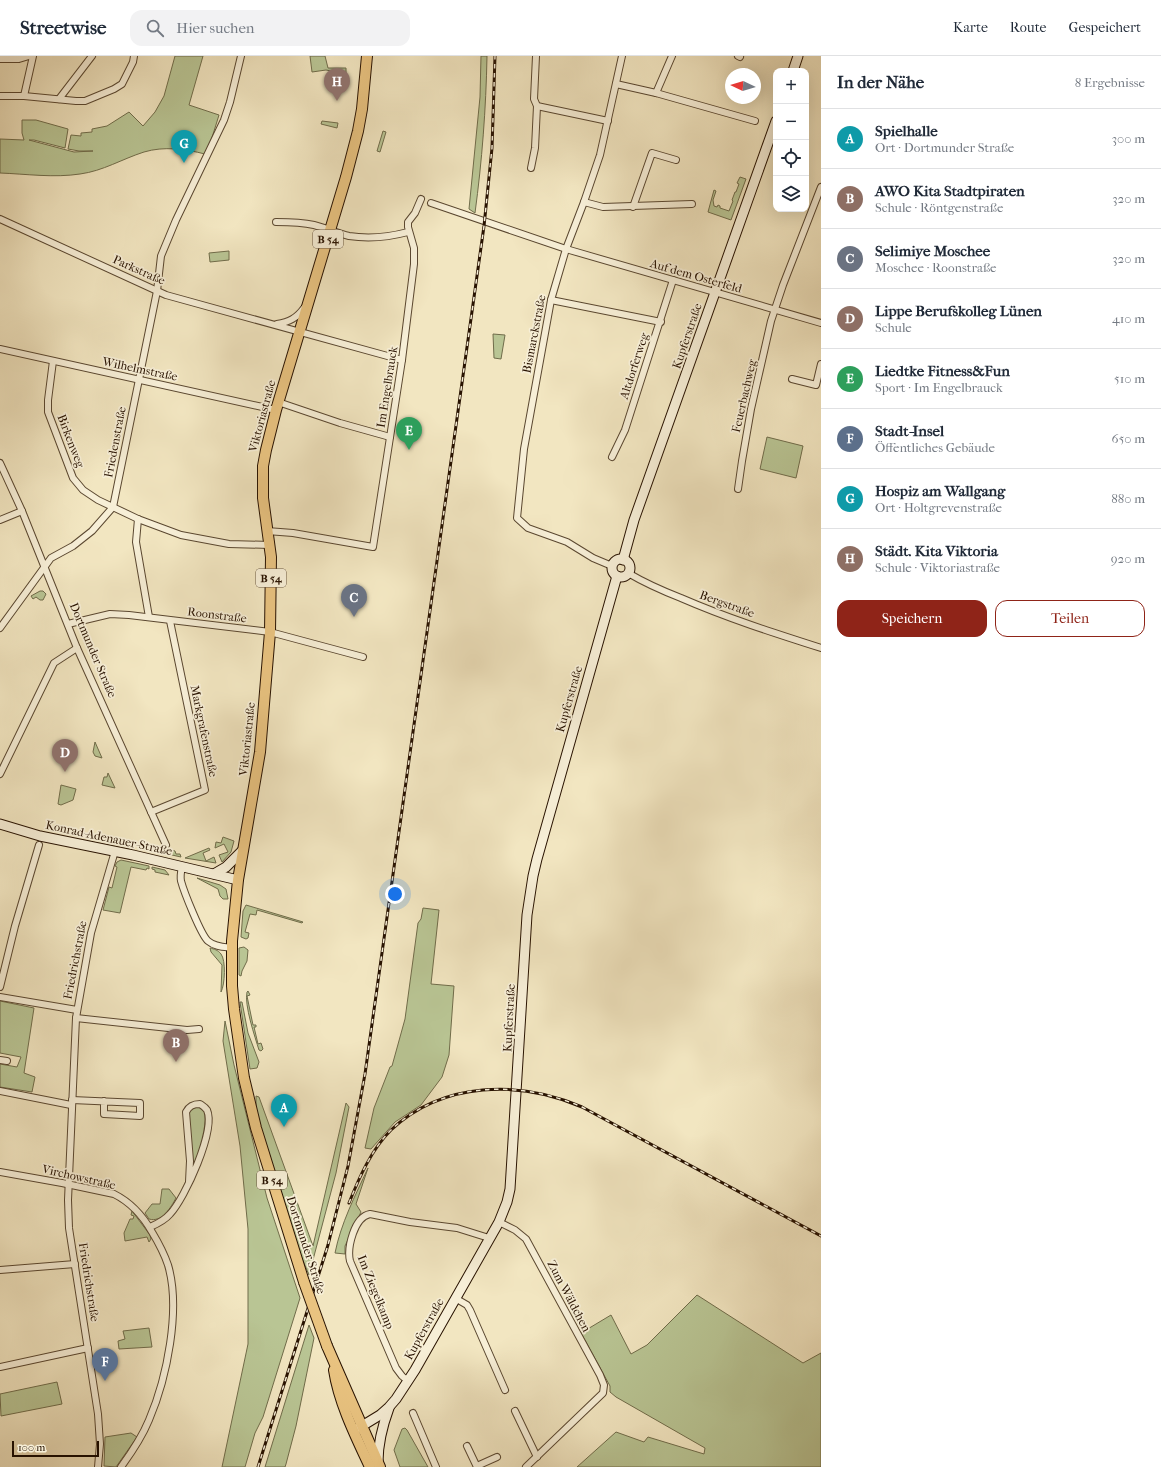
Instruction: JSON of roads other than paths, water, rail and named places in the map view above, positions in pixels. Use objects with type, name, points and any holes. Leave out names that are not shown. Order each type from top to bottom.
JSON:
[{"type":"main road","name":"Viktoriastraße","points":[[238,880],[260,752],[270,632],[270,545],[263,498],[263,466],[277,406],[330,230],[359,124],[366,58]]},
{"type":"main road","name":"Dortmunder Straße","points":[[238,880],[232,948],[232,986],[244,1078],[256,1128],[304,1282],[358,1428],[376,1466]]},
{"type":"street","points":[[0,59],[19,59],[29,56]]},
{"type":"street","points":[[24,96],[33,56]]},
{"type":"street","points":[[59,100],[92,56]]},
{"type":"street","points":[[0,96],[24,96],[86,101],[122,84],[133,62],[134,56]]},
{"type":"street","name":"Friedenstraße","points":[[0,628],[51,558],[72,546],[92,531],[113,506],[157,291],[161,256],[182,207],[213,146],[224,120],[241,56]]},
{"type":"street","points":[[531,168],[535,148],[538,106],[534,99],[536,56]]},
{"type":"street","name":"Bismarckstraße","points":[[612,566],[593,558],[567,542],[528,528],[517,518],[525,442],[551,300],[566,249],[600,155],[622,56]]},
{"type":"street","points":[[656,93],[672,56]]},
{"type":"street","points":[[794,68],[798,56]]},
{"type":"street","points":[[616,84],[656,93],[755,121]]},
{"type":"street","points":[[538,106],[608,121]]},
{"type":"street","name":"Kupferstraße","points":[[623,560],[636,513],[773,129]]},
{"type":"street","points":[[633,206],[652,153],[676,160]]},
{"type":"street","name":"Feuerbachweg","points":[[738,489],[751,408],[771,321],[783,285],[821,187]]},
{"type":"street","points":[[276,222],[315,225],[350,236],[366,237],[396,235],[408,232],[408,222],[415,213],[421,199]]},
{"type":"street","points":[[584,202],[603,207],[692,204]]},
{"type":"street","name":"Auf dem Osterfeld","points":[[431,203],[566,249],[821,323]]},
{"type":"street","name":"Parkstraße","points":[[0,219],[166,295],[402,360]]},
{"type":"street","name":"Im Engelbrauck","points":[[268,531],[293,533],[373,547],[402,360],[414,256],[413,241],[408,232]]},
{"type":"street","name":"Altdorferweg","points":[[612,457],[625,430],[673,280]]},
{"type":"street","points":[[551,300],[660,322]]},
{"type":"street","points":[[275,325],[293,320],[309,301]]},
{"type":"street","name":"Wilhelmstraße","points":[[0,349],[138,380],[277,406],[390,437]]},
{"type":"street","name":"Birkenweg","points":[[53,362],[48,412],[73,478],[83,490],[98,500],[138,519],[181,535],[229,544],[270,545]]},
{"type":"street","points":[[792,379],[816,385],[820,380],[821,364]]},
{"type":"street","name":"Dortmunder Straße","points":[[0,463],[22,511],[77,648],[166,845]]},
{"type":"street","points":[[0,520],[22,511]]},
{"type":"street","points":[[138,519],[136,542],[149,617]]},
{"type":"street","points":[[623,560],[629,565],[628,573],[625,576],[617,576],[613,572],[612,566],[616,561],[623,560]]},
{"type":"street","name":"Bergstraße","points":[[628,573],[648,584],[708,610],[821,648]]},
{"type":"street","name":"Kupferstraße","points":[[358,1428],[380,1415],[390,1407],[408,1381],[499,1222],[507,1202],[510,1189],[527,920],[532,876],[617,576]]},
{"type":"street","name":"Roonstraße","points":[[68,624],[110,614],[149,617],[170,621],[270,632],[363,657]]},
{"type":"street","name":"Markgrafenstraße","points":[[151,812],[205,790],[170,621]]},
{"type":"street","points":[[0,774],[54,663],[77,648]]},
{"type":"street","name":"Konrad-Adenauer-Straße","points":[[0,824],[40,836],[114,851],[182,870],[214,874],[238,880]]},
{"type":"street","points":[[0,987],[15,926],[39,845]]},
{"type":"street","points":[[214,874],[226,867],[243,850]]},
{"type":"street","name":"Friedrichstraße","points":[[98,1467],[100,1425],[68,1212],[71,1102],[77,1010],[91,933],[114,851]]},
{"type":"street","points":[[182,870],[181,882],[192,911],[206,940],[221,947],[232,948]]},
{"type":"street","points":[[0,997],[77,1010]]},
{"type":"street","points":[[76,1018],[187,1030],[199,1029]]},
{"type":"street","points":[[0,1060],[7,1061]]},
{"type":"street","points":[[0,1091],[65,1105],[71,1102],[104,1101],[140,1103],[140,1116],[104,1114],[104,1101]]},
{"type":"street","points":[[150,1227],[166,1218],[171,1213],[189,1182],[198,1162],[207,1129],[208,1117],[207,1110],[200,1104],[192,1105],[186,1112],[190,1161],[189,1182]]},
{"type":"street","name":"Virchowstraße","points":[[0,1172],[69,1184],[106,1192],[121,1198],[135,1209],[150,1227],[168,1264],[171,1279],[171,1333],[163,1376],[149,1421],[138,1444],[121,1467]]},
{"type":"street","name":"Im Ziegelkamp","points":[[408,1381],[396,1368],[350,1261],[350,1244],[359,1223],[366,1215],[370,1214],[410,1222],[457,1228],[489,1238]]},
{"type":"street","name":"Zum Wäldchen","points":[[499,1222],[515,1230],[526,1239],[604,1385],[604,1393],[537,1457]]},
{"type":"street","points":[[0,1270],[75,1264]]},
{"type":"street","points":[[455,1298],[467,1305],[470,1310],[505,1390]]},
{"type":"street","points":[[0,1367],[88,1348]]},
{"type":"street","points":[[376,1466],[380,1435],[390,1407]]},
{"type":"street","points":[[515,1411],[537,1457],[526,1467]]},
{"type":"street","points":[[413,1413],[436,1467]]},
{"type":"street","points":[[467,1446],[477,1467],[497,1457]]},
{"type":"railway","points":[[258,1467],[328,1245],[348,1166],[365,1074],[484,226],[492,148],[495,56]]},
{"type":"railway","points":[[349,1203],[361,1174],[377,1146],[391,1130],[412,1114],[434,1102],[458,1094],[483,1090],[508,1089],[533,1092],[558,1098],[582,1107],[821,1236]]},
{"type":"place","name":"Städt. Kita Viktoria","points":[[337,101]]},
{"type":"place","name":"Hospiz am Wallgang","points":[[184,163]]},
{"type":"place","name":"Liedtke Fitness&Fun","points":[[409,450]]},
{"type":"place","name":"Selimiye Moschee","points":[[354,617]]},
{"type":"place","name":"Lippe Berufskolleg Lünen","points":[[65,772]]},
{"type":"place","name":"AWO Kita Stadtpiraten","points":[[176,1062]]},
{"type":"place","name":"Spielhalle","points":[[284,1127]]},
{"type":"place","name":"Stadt-Insel","points":[[105,1381]]}]
